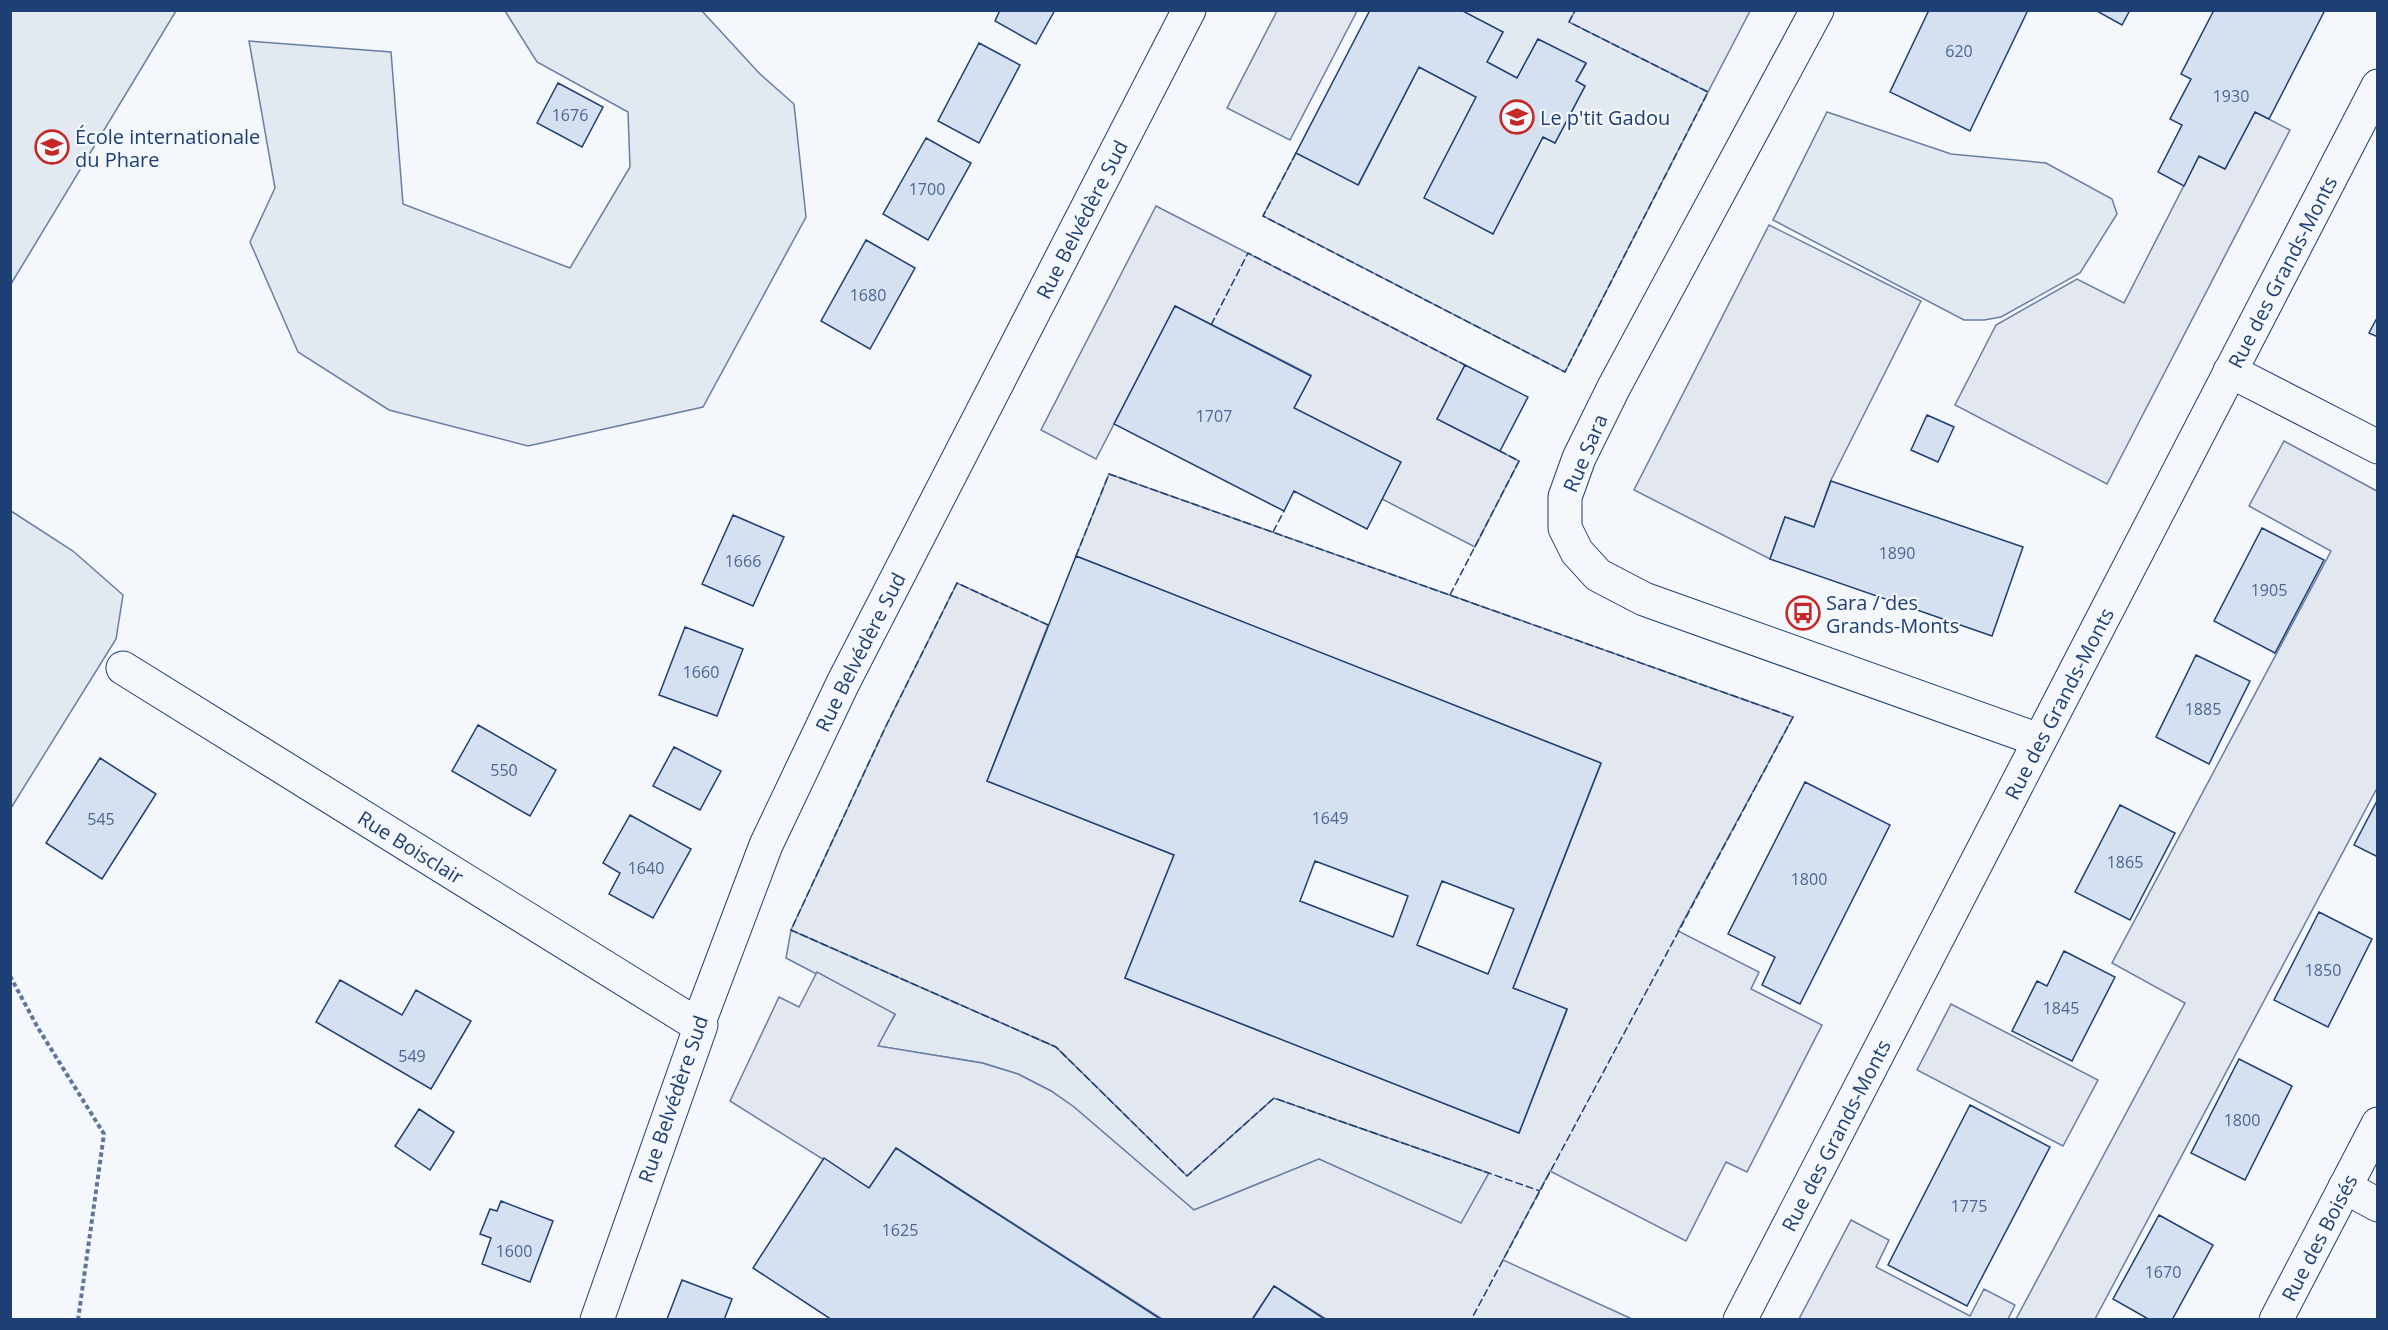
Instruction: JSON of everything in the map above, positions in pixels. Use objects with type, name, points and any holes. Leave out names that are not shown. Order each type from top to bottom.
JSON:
[{"type":"street","name":"Rue Belvédère Sud","points":[[597,1320],[701,1025],[698,1025],[766,845],[843,683],[1189,10]]},
{"type":"street","name":"Rue Sara","points":[[1817,10],[1614,387],[1579,458],[1565,497],[1565,528],[1577,552],[1598,575],[1644,599],[2039,740]]},
{"type":"street","name":"Rue des Grands-Monts","points":[[1740,1320],[2378,86]]},
{"type":"street","points":[[2230,370],[2378,447]]},
{"type":"street","name":"Rue Boisclair","points":[[123,668],[698,1025]]},
{"type":"street","name":"Rue des Boisés","points":[[2276,1320],[2378,1124]]},
{"type":"street","points":[[2345,1187],[2378,1205]]},
{"type":"path","points":[[10,976],[38,1028],[104,1134],[78,1320]]},
{"type":"shaded area","points":[[1575,10],[1750,11],[1708,92],[1569,22]]},
{"type":"shaded area","name":"École internationale du Phare","points":[[10,11],[176,11],[11,284]]},
{"type":"shaded area","points":[[505,11],[702,11],[759,73],[794,104],[806,217],[703,407],[528,446],[389,410],[298,352],[250,242],[275,188],[249,41],[391,52],[403,204],[570,268],[630,167],[628,112],[537,62]]},
{"type":"shaded area","points":[[1277,11],[1357,11],[1290,140],[1227,108]]},
{"type":"shaded area","points":[[1461,11],[1575,11],[1570,22],[1708,92],[1565,372],[1263,216],[1296,153],[1359,184],[1419,67],[1476,97],[1493,233],[1543,137],[1555,143],[1585,86],[1576,81],[1586,64],[1538,39],[1517,78],[1487,62],[1503,32]]},
{"type":"shaded area","points":[[1827,112],[1951,154],[2046,163],[2112,199],[2117,214],[2080,273],[2001,317],[1964,320],[1773,220]]},
{"type":"shaded area","points":[[2255,112],[2290,130],[2107,484],[1955,405],[1996,325],[2077,279],[2124,303],[2199,156],[2225,169]]},
{"type":"shaded area","points":[[1156,206],[1465,365],[1437,419],[1519,461],[1475,547],[1382,499],[1400,462],[1294,408],[1311,375],[1175,306],[1096,459],[1041,430]]},
{"type":"shaded area","points":[[1769,225],[1921,301],[1831,480],[1814,527],[1785,517],[1770,559],[1634,490]]},
{"type":"shaded area","points":[[2284,441],[2377,491],[2377,788],[2095,1319],[2016,1319],[2185,1003],[2112,963],[2331,551],[2249,506]]},
{"type":"shaded area","points":[[1109,474],[1793,717],[1678,931],[1759,972],[1751,989],[1822,1025],[1747,1172],[1726,1162],[1686,1241],[1550,1171],[1503,1260],[1632,1319],[1326,1319],[1274,1286],[1252,1319],[1162,1319],[896,1148],[869,1188],[730,1101],[779,997],[799,1007],[817,972],[895,1014],[878,1046],[982,1063],[1018,1074],[1051,1091],[1074,1107],[1194,1210],[1319,1159],[1461,1223],[1489,1173],[1274,1098],[1187,1176],[1056,1047],[791,930],[885,728],[957,583],[1048,625],[987,781],[1174,855],[1125,978],[1519,1133],[1567,1010],[1513,988],[1601,764],[1076,556]]},
{"type":"shaded area","points":[[11,511],[73,551],[123,595],[116,639],[11,808]]},
{"type":"shaded area","points":[[791,930],[1056,1047],[1187,1175],[1274,1098],[1489,1173],[1461,1224],[1319,1159],[1194,1210],[1074,1107],[1051,1091],[1018,1074],[983,1063],[877,1046],[895,1015],[786,958]]},
{"type":"shaded area","points":[[1951,1004],[2098,1080],[2063,1146],[1917,1070]]},
{"type":"shaded area","points":[[1851,1220],[1889,1240],[1876,1267],[1970,1316],[1984,1289],[2015,1305],[2008,1319],[1799,1319]]},
{"type":"building","points":[[1000,10],[1055,10],[1036,44],[995,21]]},
{"type":"building","name":"Le p'tit Gadou","points":[[1370,10],[1461,10],[1503,32],[1487,62],[1517,78],[1538,39],[1586,63],[1576,81],[1585,86],[1555,143],[1543,137],[1493,234],[1424,198],[1476,97],[1419,67],[1358,185],[1296,153]]},
{"type":"building","points":[[1929,10],[2028,10],[1970,131],[1890,92]]},
{"type":"building","points":[[2095,10],[2130,10],[2122,25]]},
{"type":"building","points":[[2214,10],[2325,10],[2269,119],[2255,112],[2225,169],[2199,156],[2184,186],[2158,172],[2182,125],[2170,119],[2191,79],[2181,74]]},
{"type":"building","points":[[979,43],[1020,65],[979,143],[938,121]]},
{"type":"building","points":[[558,83],[603,107],[582,147],[537,123]]},
{"type":"building","points":[[926,138],[971,163],[928,240],[883,214]]},
{"type":"building","points":[[866,240],[915,268],[870,349],[821,321]]},
{"type":"building","points":[[1175,306],[1311,376],[1294,408],[1401,462],[1367,529],[1294,491],[1284,511],[1114,424]]},
{"type":"building","points":[[2378,316],[2378,337],[2369,333]]},
{"type":"building","points":[[1465,365],[1528,397],[1500,451],[1437,419]]},
{"type":"building","points":[[1927,415],[1954,427],[1938,462],[1911,450]]},
{"type":"building","points":[[1831,481],[2023,547],[1992,636],[1770,559],[1785,517],[1814,527]]},
{"type":"building","points":[[733,515],[784,537],[753,606],[702,584]]},
{"type":"building","points":[[2262,528],[2324,560],[2275,653],[2214,621]]},
{"type":"building","points":[[1076,556],[1601,763],[1513,988],[1567,1009],[1519,1133],[1125,978],[1174,855],[987,781]],"holes":[[[1315,861],[1408,896],[1393,937],[1300,901]],[[1442,881],[1514,909],[1488,974],[1417,945]]]},
{"type":"building","points":[[685,627],[743,649],[717,716],[659,695]]},
{"type":"building","points":[[2196,655],[2250,681],[2209,764],[2156,737]]},
{"type":"building","points":[[478,725],[556,770],[530,816],[452,771]]},
{"type":"building","points":[[674,747],[721,771],[700,810],[653,786]]},
{"type":"building","points":[[100,758],[156,794],[102,879],[46,843]]},
{"type":"building","points":[[1805,782],[1890,825],[1800,1004],[1762,985],[1775,957],[1728,934]]},
{"type":"building","points":[[2378,799],[2378,857],[2354,845]]},
{"type":"building","points":[[2120,805],[2175,833],[2130,920],[2075,892]]},
{"type":"building","points":[[630,815],[691,849],[653,918],[609,894],[620,873],[603,863]]},
{"type":"building","points":[[2319,912],[2372,939],[2328,1027],[2274,1000]]},
{"type":"building","points":[[2064,951],[2115,977],[2072,1061],[2012,1031],[2037,981],[2047,986]]},
{"type":"building","points":[[340,980],[402,1015],[416,990],[471,1021],[431,1089],[316,1022]]},
{"type":"building","points":[[2239,1059],[2292,1086],[2245,1180],[2191,1153]]},
{"type":"building","points":[[1970,1105],[2050,1147],[1967,1306],[1888,1265]]},
{"type":"building","points":[[419,1109],[454,1132],[430,1170],[395,1146]]},
{"type":"building","points":[[896,1148],[1162,1320],[832,1320],[753,1268],[824,1158],[869,1188]]},
{"type":"building","points":[[501,1201],[553,1221],[530,1282],[482,1264],[491,1238],[480,1234],[490,1209],[497,1211]]},
{"type":"building","points":[[2159,1215],[2213,1245],[2172,1320],[2150,1320],[2113,1299]]},
{"type":"building","points":[[682,1280],[732,1299],[724,1320],[667,1319]]},
{"type":"building","points":[[1274,1286],[1326,1320],[1252,1320]]},
{"type":"fence","points":[[1296,153],[1263,216],[1565,372],[1708,92],[1569,22],[1575,10]]},
{"type":"fence","points":[[1211,325],[1248,253],[1465,365]]},
{"type":"fence","points":[[1450,595],[1519,461],[1500,451]]},
{"type":"fence","points":[[1076,556],[1109,474],[1793,717],[1471,1320]]},
{"type":"fence","points":[[1273,532],[1284,511]]},
{"type":"fence","points":[[1048,625],[957,583],[885,728],[791,930],[1056,1047],[1187,1176],[1274,1098],[1540,1191]]},
{"type":"place","name":"Le p'tit Gadou","points":[[1517,117]]},
{"type":"place","name":"École internationale du Phare","points":[[52,147]]},
{"type":"place","name":"Sara / des Grands-Monts","points":[[1803,613]]}]
